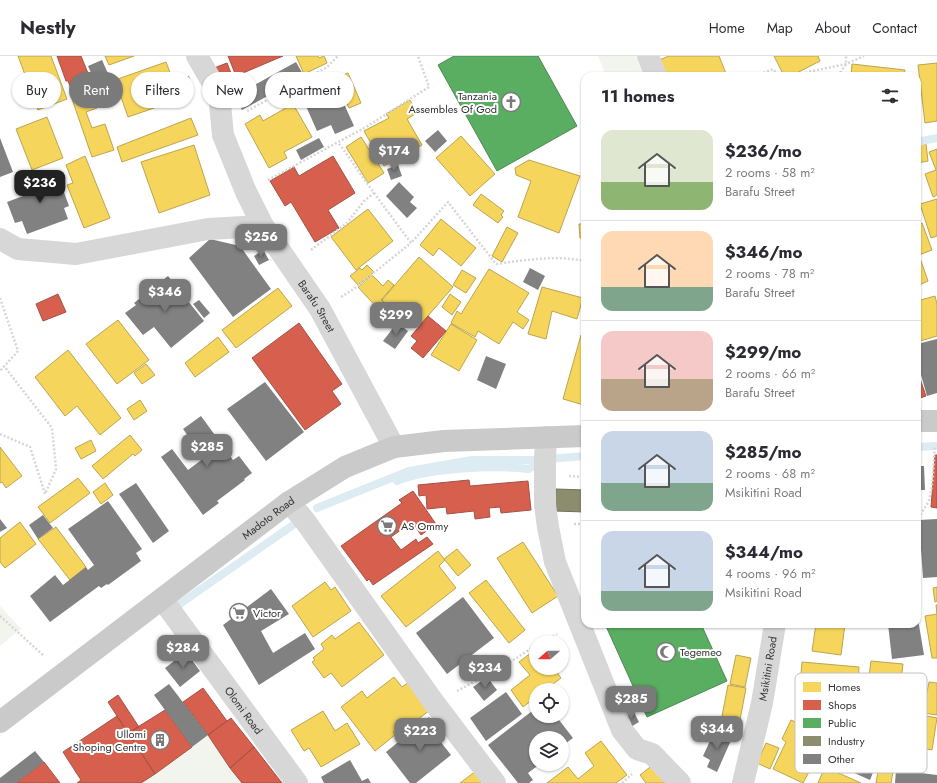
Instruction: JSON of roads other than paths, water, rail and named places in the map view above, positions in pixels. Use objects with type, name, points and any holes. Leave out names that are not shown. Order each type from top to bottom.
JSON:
[{"type":"main road","name":"Madoto Road","points":[[0,722],[289,502],[345,467],[394,447],[444,441],[581,436]]},
{"type":"street","name":"Barafu Street","points":[[197,56],[219,94],[223,134],[246,192],[263,226],[290,268],[320,309],[394,447]]},
{"type":"street","points":[[648,56],[654,72]]},
{"type":"street","points":[[0,238],[18,249],[76,254],[208,229],[263,226]]},
{"type":"street","points":[[546,437],[545,505],[548,527],[555,562],[581,627]]},
{"type":"street","points":[[289,502],[435,704],[495,783]]},
{"type":"street","name":"Olomi Road","points":[[162,599],[297,783]]},
{"type":"street","points":[[581,628],[622,730],[637,749],[652,754],[680,783]]},
{"type":"street","name":"Msikitini Road","points":[[743,783],[762,703],[775,628]]},
{"type":"waterway","points":[[921,141],[937,138]]},
{"type":"waterway","points":[[921,447],[937,446]]},
{"type":"waterway","points":[[317,508],[409,471],[472,460],[536,460],[581,456]]},
{"type":"waterway","points":[[397,481],[444,470],[499,467],[529,469],[543,460]]},
{"type":"waterway","points":[[173,612],[181,603],[296,523]]},
{"type":"place","name":"Tanzania Assembles Of God","points":[[511,102]]},
{"type":"place","name":"AS Ommy","points":[[387,526]]},
{"type":"place","name":"Victor","points":[[239,613]]},
{"type":"place","name":"Tegemeo","points":[[666,652]]},
{"type":"place","name":"Ullomi Shoping Centre","points":[[160,740]]}]
